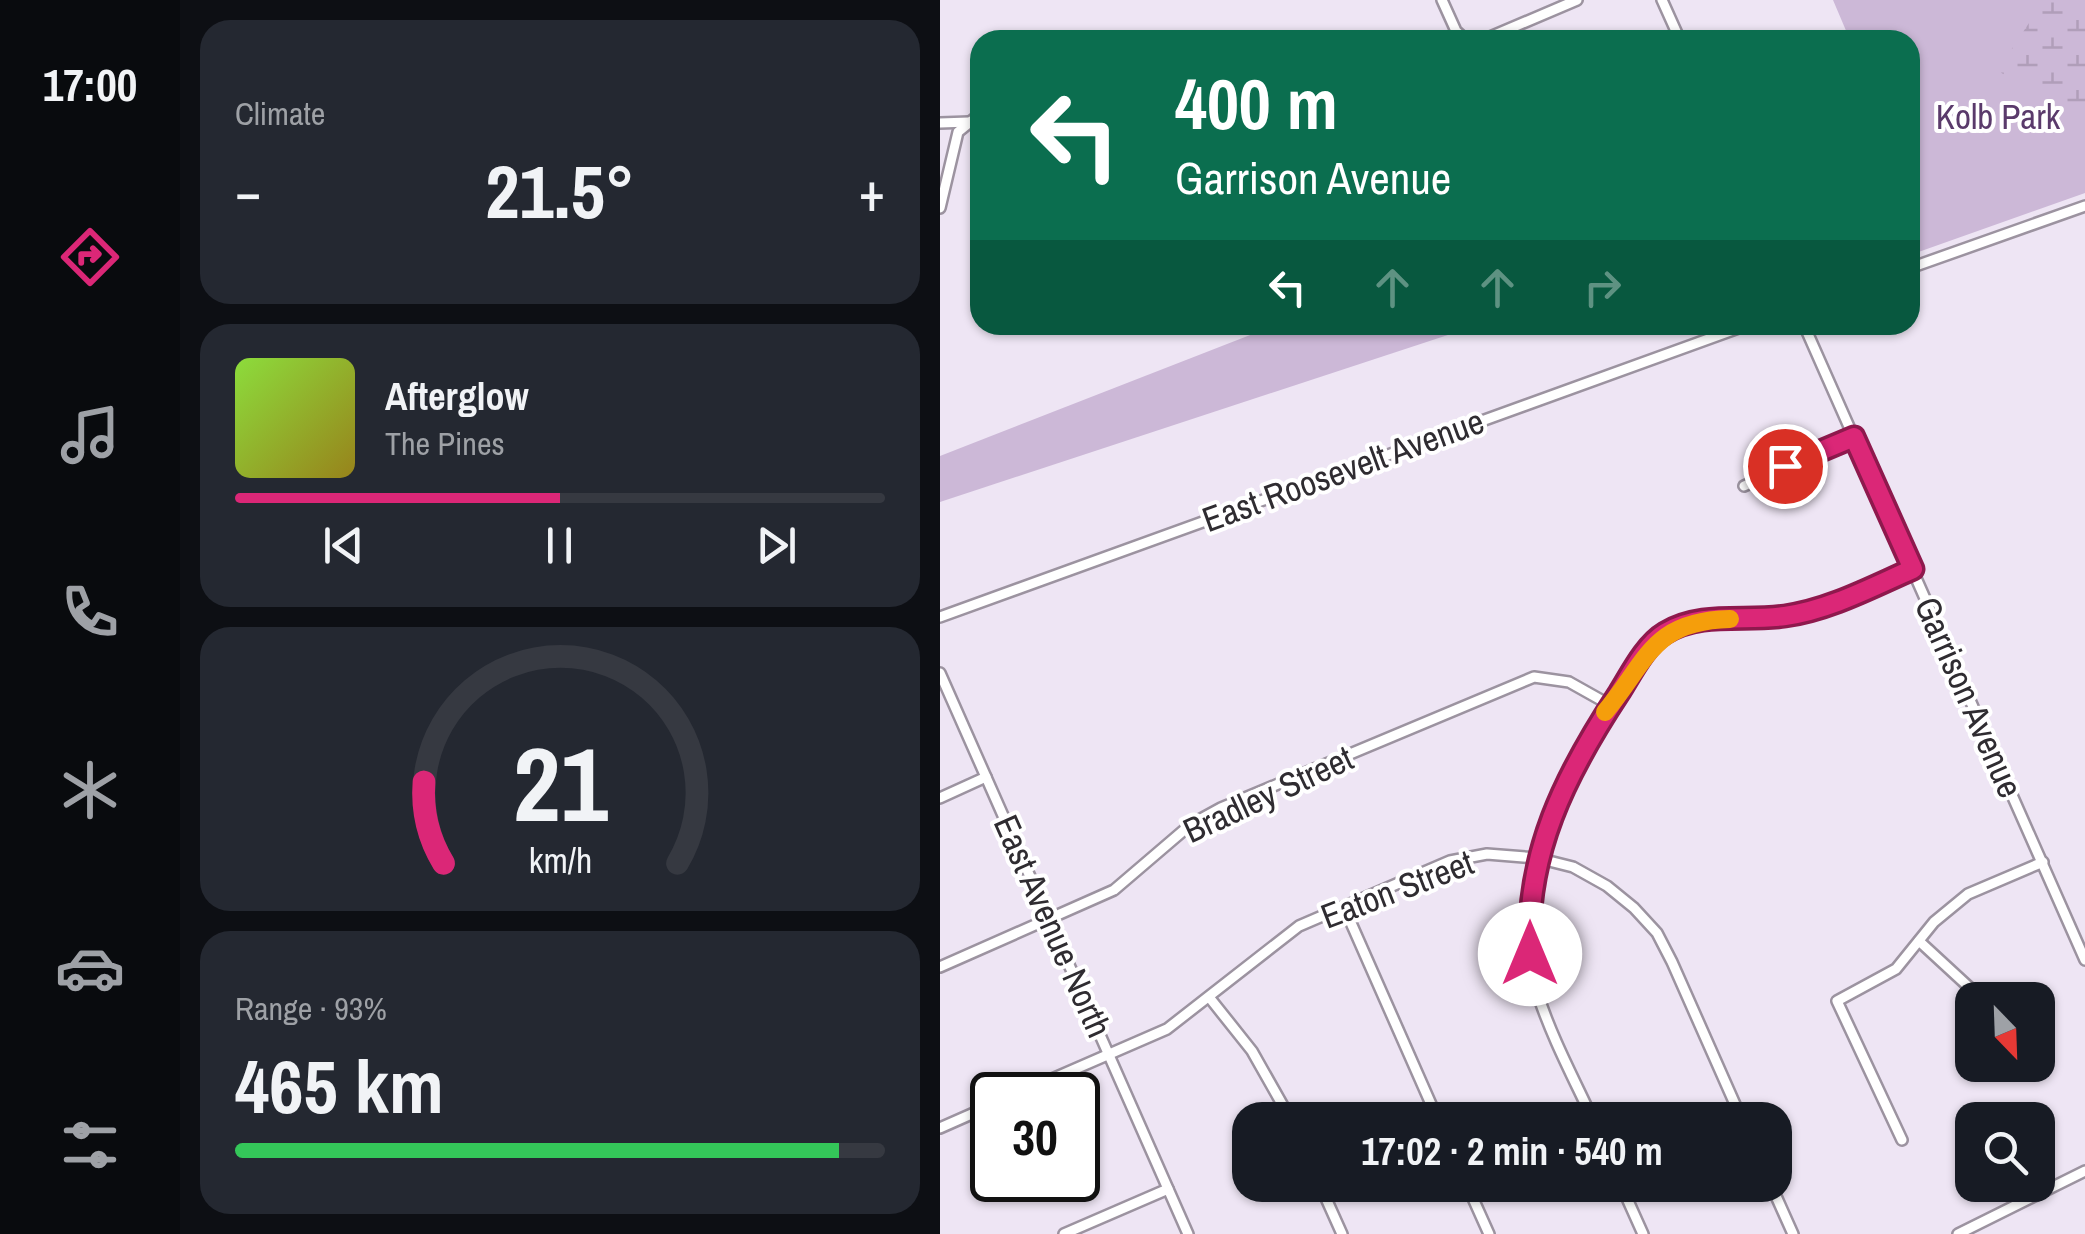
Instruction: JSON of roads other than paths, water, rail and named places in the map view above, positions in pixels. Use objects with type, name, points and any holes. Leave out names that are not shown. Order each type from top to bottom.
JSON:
[{"type":"street","points":[[1442,0],[1456,30]]},
{"type":"street","points":[[1506,30],[1577,0]]},
{"type":"street","points":[[1662,0],[1676,30]]},
{"type":"street","points":[[940,123],[969,122]]},
{"type":"street","points":[[940,208],[943,182],[958,132],[969,122]]},
{"type":"street","points":[[1920,264],[2085,206]]},
{"type":"street","name":"East Roosevelt Avenue","points":[[940,616],[1719,335]]},
{"type":"street","name":"Garrison Avenue","points":[[1808,335],[2085,960]]},
{"type":"street","points":[[1744,486],[1854,437]]},
{"type":"street","points":[[1584,1102],[1538,994],[1528,916],[1538,858],[1566,777],[1610,705],[1664,634],[1697,620],[1784,616],[1812,610],[1913,569]]},
{"type":"street","name":"East Avenue North","points":[[940,674],[1188,1234]]},
{"type":"street","name":"Bradley Street","points":[[940,968],[1114,890],[1190,825],[1222,808],[1534,677],[1569,682],[1610,705]]},
{"type":"street","points":[[940,798],[986,778]]},
{"type":"street","name":"Eaton Street","points":[[1071,1072],[1168,1028],[1299,926],[1450,861],[1487,854],[1538,858],[1573,867],[1607,886],[1657,933],[1734,1102]]},
{"type":"street","points":[[1902,1140],[1837,1001],[1884,978],[1968,894],[2043,862]]},
{"type":"street","points":[[1344,908],[1430,1102]]},
{"type":"street","points":[[1919,941],[1963,982]]},
{"type":"street","points":[[1210,996],[1252,1051],[1280,1102]]},
{"type":"street","points":[[940,1128],[970,1115]]},
{"type":"street","points":[[1958,1234],[2085,1170]]},
{"type":"street","points":[[1064,1234],[1168,1190]]},
{"type":"street","points":[[1328,1202],[1342,1234]]},
{"type":"street","points":[[1474,1202],[1488,1234]]},
{"type":"street","points":[[1629,1202],[1643,1234]]},
{"type":"street","points":[[1779,1202],[1793,1234]]},
{"type":"park label","name":"Kolb Park","points":[[1998,116]]}]
